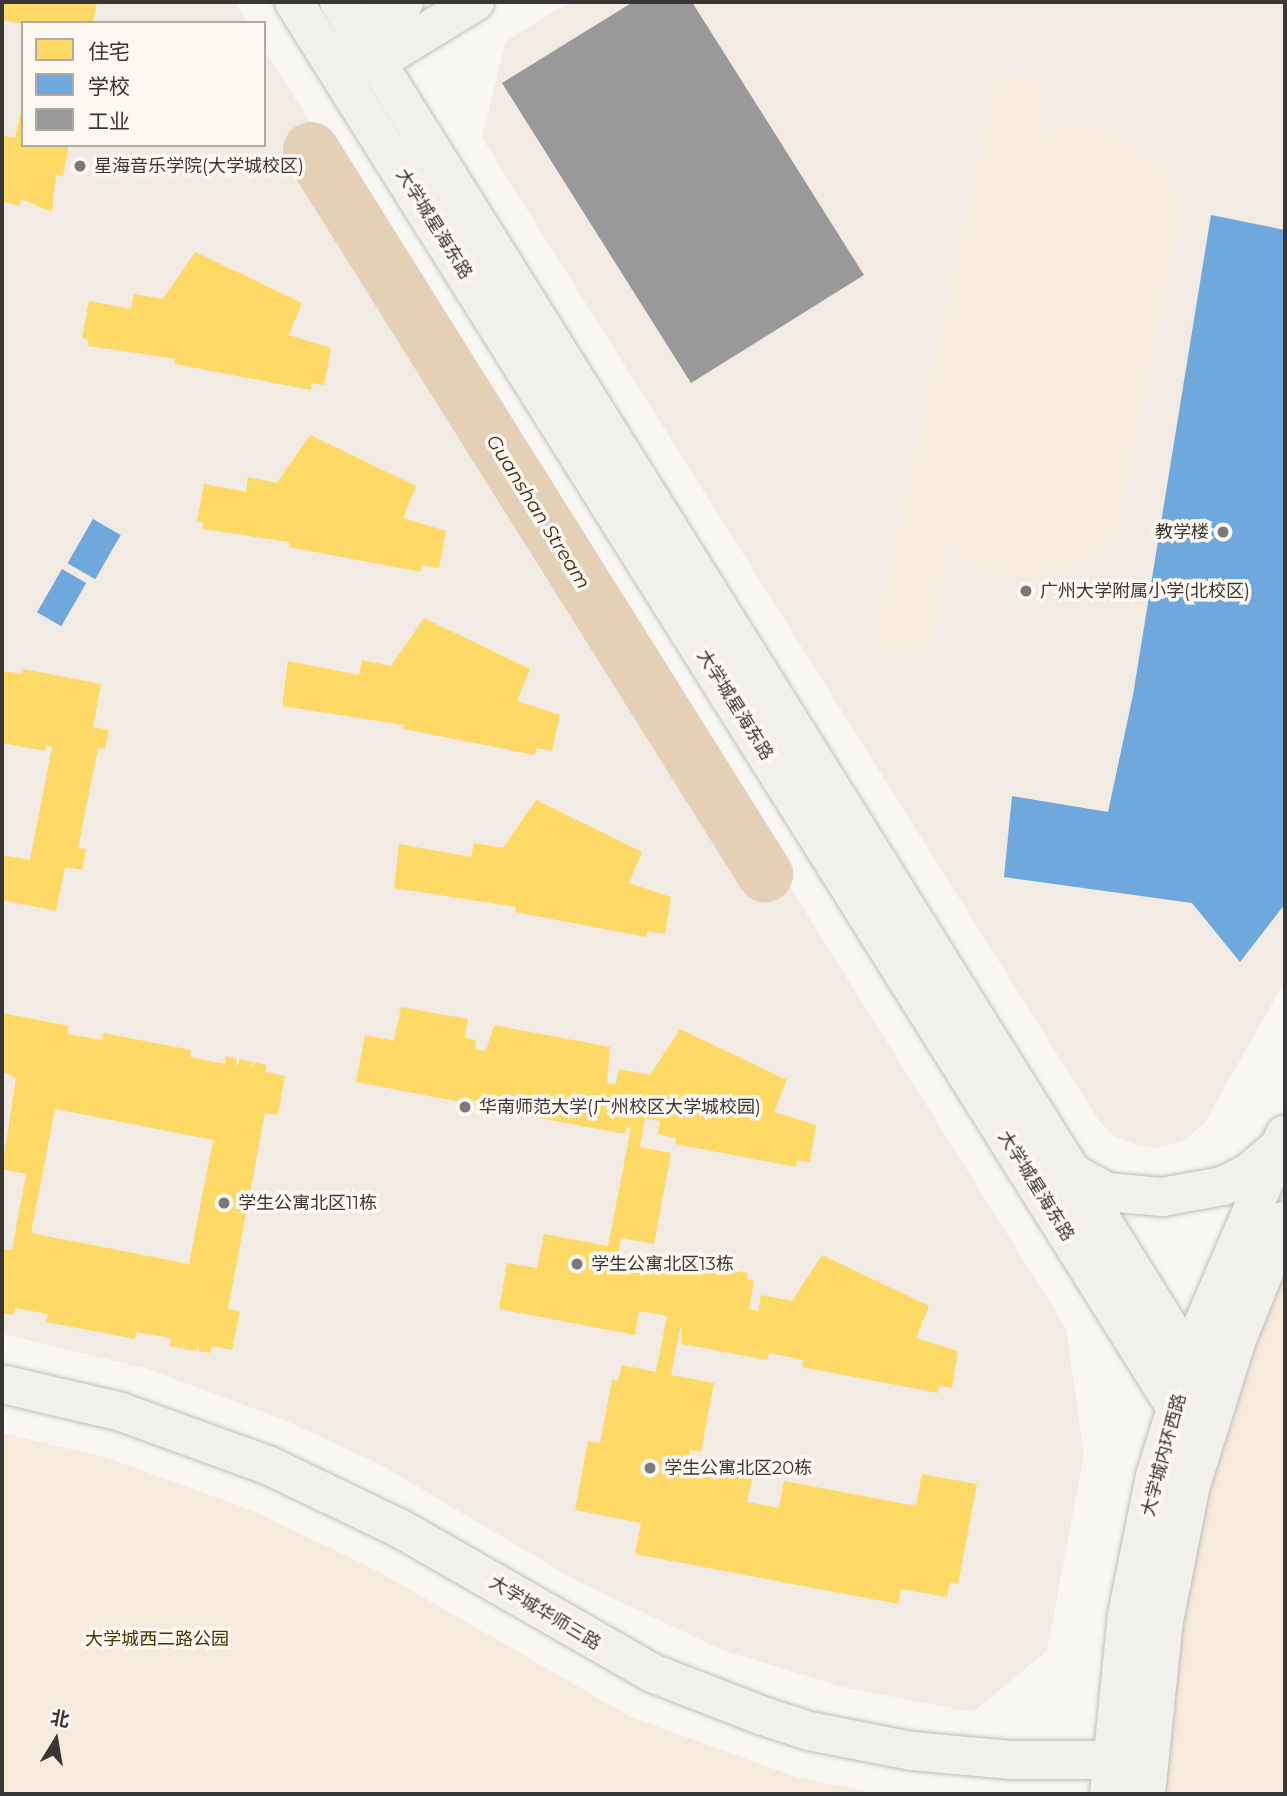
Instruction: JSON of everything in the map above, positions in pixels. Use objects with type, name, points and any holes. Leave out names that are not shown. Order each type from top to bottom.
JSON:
[{"type":"main road","name":"大学城星海东路","points":[[294,2],[1175,1408]]},
{"type":"main road","points":[[335,67],[357,31],[404,2]]},
{"type":"main road","points":[[357,31],[475,2]]},
{"type":"main road","points":[[357,31],[1216,1402]]},
{"type":"main road","points":[[1071,1171],[1107,1192],[1167,1197],[1223,1186],[1247,1174],[1281,1141]]},
{"type":"main road","name":"大学城内环西路","points":[[1109,1777],[1132,1588],[1155,1476],[1190,1362],[1281,1141]]},
{"type":"main road","name":"大学城内环西路","points":[[1146,1794],[1164,1621],[1191,1485],[1216,1402],[1285,1220]]},
{"type":"main road","name":"大学城华师三路","points":[[2,1384],[121,1412],[270,1466],[399,1528],[652,1673],[763,1716],[809,1731],[912,1751],[1012,1760],[1109,1777]]},
{"type":"shaded area","name":"华南师范大学(广州校区大学城校园)","points":[[2,2],[235,2],[247,21],[21,21],[21,147],[266,147],[266,52],[321,139],[298,154],[756,885],[780,871],[1066,1328],[1084,1455],[1047,1651],[973,1712],[842,1687],[722,1650],[575,1580],[381,1465],[284,1420],[145,1368],[2,1334]]},
{"type":"shaded area","name":"广州大学附属小学(北校区)","points":[[570,2],[1285,2],[1285,981],[1204,1124],[1183,1141],[1157,1148],[1138,1146],[1112,1135],[1099,1121],[482,138],[506,41]]},
{"type":"green space","points":[[999,71],[1045,80],[1034,136],[1085,123],[1129,141],[1167,175],[1179,212],[1115,536],[1085,560],[1022,580],[965,559],[948,540],[928,655],[873,643]]},
{"type":"green space","points":[[1285,1221],[1285,1794],[1158,1794],[1195,1519]]},
{"type":"green space","name":"大学城西二路公园","points":[[2,1433],[108,1458],[251,1510],[376,1570],[631,1717],[796,1777],[878,1794],[2,1794]]},
{"type":"building: 住宅","points":[[2,2],[97,2],[93,21],[21,21],[21,24],[2,20]]},
{"type":"building: 住宅","points":[[21,112],[21,147],[69,147],[63,176],[56,174],[52,212],[21,199],[20,206],[2,202],[2,135],[15,138]]},
{"type":"building: 住宅","points":[[195,252],[302,303],[289,335],[331,348],[324,385],[312,383],[311,390],[175,364],[175,359],[87,346],[89,340],[82,338],[89,301],[131,309],[134,294],[163,299]]},
{"type":"building: 住宅","points":[[310,435],[416,486],[403,518],[446,531],[439,568],[422,565],[421,572],[289,547],[290,542],[202,529],[203,522],[197,521],[204,484],[246,492],[248,477],[277,483]]},
{"type":"building: 住宅","points":[[424,618],[530,669],[517,701],[560,715],[552,751],[536,748],[535,755],[403,729],[404,725],[282,706],[288,661],[359,675],[362,660],[391,666]]},
{"type":"building: 住宅","points":[[23,669],[101,684],[93,727],[109,730],[105,749],[98,748],[78,848],[86,849],[82,870],[65,867],[56,911],[2,900],[2,855],[30,860],[52,747],[46,745],[45,751],[2,743],[2,671],[22,674]]},
{"type":"building: 住宅","points":[[536,800],[642,852],[629,883],[671,897],[665,934],[648,931],[646,937],[515,912],[516,907],[394,888],[399,844],[471,857],[474,843],[503,848]]},
{"type":"building: 住宅","points":[[401,1007],[468,1019],[465,1038],[476,1040],[475,1049],[486,1051],[494,1025],[610,1047],[607,1083],[616,1084],[619,1069],[650,1075],[680,1029],[787,1080],[774,1112],[816,1125],[810,1162],[797,1160],[796,1167],[675,1144],[676,1138],[658,1134],[660,1121],[645,1119],[640,1147],[671,1153],[654,1244],[621,1238],[617,1266],[631,1268],[633,1258],[651,1261],[652,1255],[748,1273],[747,1279],[754,1281],[749,1309],[758,1311],[761,1295],[792,1301],[822,1255],[929,1306],[916,1338],[958,1351],[952,1388],[939,1386],[938,1393],[802,1367],[803,1360],[769,1353],[767,1360],[682,1344],[681,1325],[671,1375],[714,1383],[701,1452],[690,1450],[687,1463],[753,1475],[747,1502],[779,1508],[784,1481],[916,1506],[922,1474],[977,1484],[958,1584],[950,1582],[947,1597],[901,1589],[898,1604],[635,1554],[641,1523],[575,1510],[588,1441],[600,1443],[612,1380],[618,1381],[622,1365],[656,1372],[667,1316],[639,1311],[635,1335],[499,1309],[507,1263],[537,1268],[544,1234],[608,1246],[631,1128],[626,1127],[625,1134],[539,1118],[540,1110],[493,1101],[492,1108],[356,1082],[365,1035],[394,1041]]},
{"type":"building: 住宅","name":"学生公寓北区11栋","points":[[2,1013],[69,1026],[67,1034],[102,1040],[103,1033],[191,1050],[190,1057],[225,1064],[226,1056],[237,1059],[236,1068],[240,1059],[253,1062],[251,1069],[255,1062],[267,1065],[265,1072],[285,1076],[278,1115],[265,1113],[228,1309],[240,1311],[232,1350],[212,1346],[210,1353],[199,1351],[198,1343],[196,1351],[183,1349],[185,1341],[181,1348],[169,1346],[171,1338],[136,1332],[135,1339],[46,1322],[48,1314],[15,1308],[14,1315],[2,1313],[2,1249],[12,1250],[26,1174],[2,1169],[16,1078],[2,1071]],"holes":[[[55,1109],[213,1140],[189,1264],[31,1233]]]},
{"type":"building: 学校","name":"教学楼","points":[[1211,215],[1285,230],[1285,904],[1240,962],[1192,903],[1004,877],[1012,796],[1108,812],[1133,695]]},
{"type":"building: 学校","points":[[93,519],[121,535],[95,579],[68,563]]},
{"type":"building: 学校","points":[[62,569],[86,583],[61,626],[37,612]]},
{"type":"building: 工业","points":[[633,2],[692,2],[864,275],[691,383],[502,83]]},
{"type":"waterway","name":"Guanshan Stream","points":[[311,150],[765,874]]},
{"type":"place","name":"星海音乐学院(大学城校区)","points":[[80,166]]},
{"type":"place","name":"教学楼","points":[[1223,532]]},
{"type":"place","name":"广州大学附属小学(北校区)","points":[[1026,591]]},
{"type":"place","name":"华南师范大学(广州校区大学城校园)","points":[[465,1107]]},
{"type":"place","name":"学生公寓北区11栋","points":[[224,1203]]},
{"type":"place","name":"学生公寓北区13栋","points":[[577,1264]]},
{"type":"place","name":"学生公寓北区20栋","points":[[650,1468]]}]
